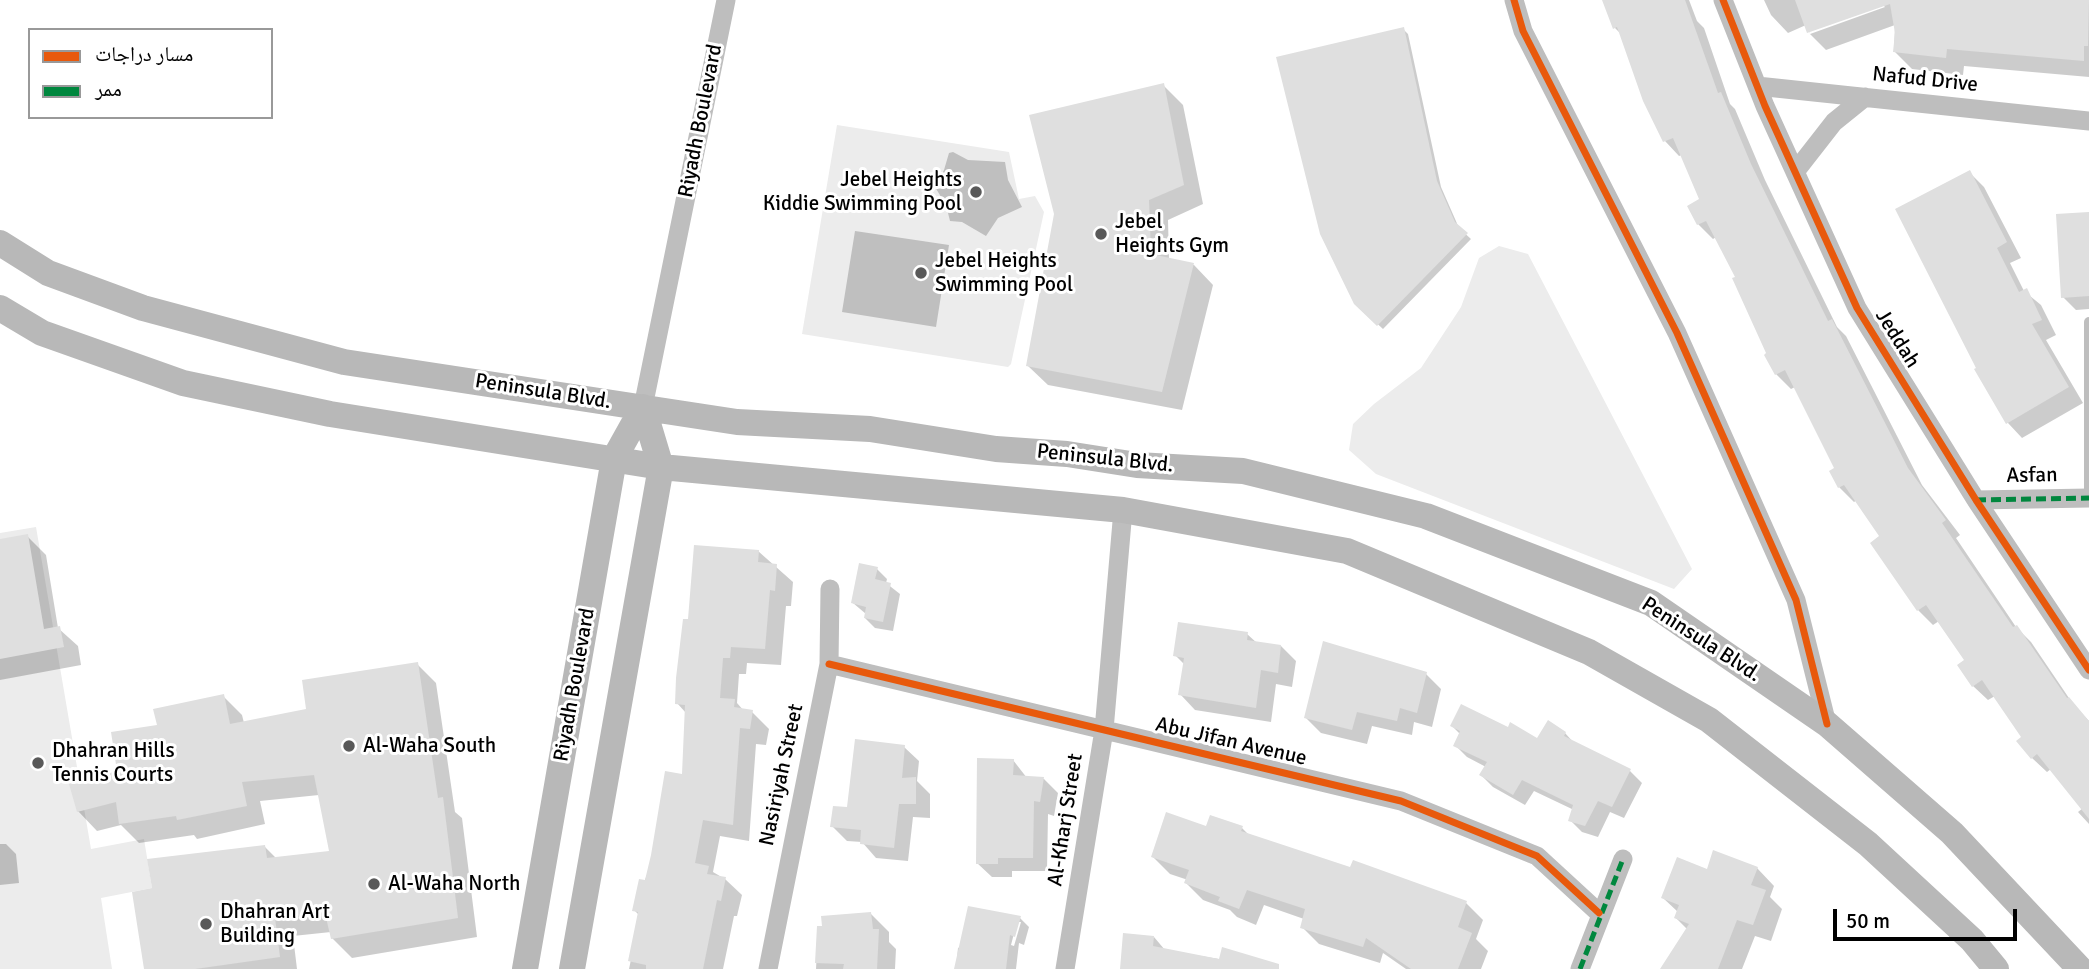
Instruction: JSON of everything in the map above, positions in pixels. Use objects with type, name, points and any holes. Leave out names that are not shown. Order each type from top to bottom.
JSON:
[{"type":"main road","name":"Peninsula Blvd.","points":[[0,243],[48,273],[144,308],[344,362],[737,422],[870,429],[996,449],[1067,454],[1137,465],[1243,471],[1426,516],[1651,603],[1827,724],[1952,832],[2080,969]]},
{"type":"main road","points":[[0,308],[42,333],[183,383],[330,414],[662,467],[1123,510],[1347,551],[1589,652],[1720,728],[1868,844],[1972,940],[1996,969]]},
{"type":"main road","name":"Riyadh Boulevard","points":[[525,969],[614,459],[643,407]]},
{"type":"main road","name":"Riyadh Boulevard","points":[[572,969],[662,467],[643,407]]},
{"type":"street","name":"Riyadh Boulevard","points":[[643,407],[726,0]]},
{"type":"street","points":[[1514,0],[1522,31],[1678,333],[1796,600],[1827,724]]},
{"type":"street","name":"Jeddah","points":[[1723,0],[1757,86],[1857,308],[1976,500],[2089,670]]},
{"type":"street","name":"Nafud Drive","points":[[1757,86],[2089,121]]},
{"type":"street","points":[[1795,172],[1834,122],[1866,97]]},
{"type":"street","name":"Asfan","points":[[1976,500],[2089,498]]},
{"type":"street","name":"Al-Kharj Street","points":[[1065,969],[1104,730],[1123,510]]},
{"type":"street","name":"Nasiriyah Street","points":[[768,969],[829,664],[830,589]]},
{"type":"street","name":"Abu Jifan Avenue","points":[[829,664],[1401,801],[1537,856],[1599,913]]},
{"type":"street","points":[[1580,969],[1599,913],[1623,859]]},
{"type":"lane","points":[[2089,323],[2089,498]]},
{"type":"shaded area","name":"Jebel Heights Swimming Pool","points":[[837,125],[1009,152],[1019,199],[1035,196],[1044,212],[1011,364],[1008,367],[802,334]]},
{"type":"shaded area","name":"Jebel Heights Kiddie Swimming Pool","points":[[953,152],[968,160],[1005,162],[1008,180],[1022,207],[998,218],[986,236],[962,222],[950,221],[946,205],[935,187],[949,153]]},
{"type":"shaded area","name":"Jebel Heights Swimming Pool","points":[[855,231],[949,245],[936,327],[842,312]]},
{"type":"shaded area","points":[[1499,246],[1528,254],[1692,569],[1674,589],[1376,474],[1349,450],[1353,424],[1421,368],[1461,307],[1479,258]]},
{"type":"shaded area","name":"Dhahran Hills Tennis Courts","points":[[36,527],[91,849],[144,839],[152,888],[101,898],[112,969],[0,969],[0,533]]},
{"type":"building","points":[[1602,0],[1685,0],[1718,93],[1721,92],[1751,164],[1828,321],[1832,319],[1908,468],[1946,520],[1942,523],[2013,627],[2017,625],[2067,698],[2069,697],[2089,721],[2089,819],[2037,754],[2031,759],[2016,741],[2021,737],[1982,680],[1972,687],[1957,665],[1964,660],[1926,605],[1917,611],[1870,543],[1879,536],[1844,485],[1838,488],[1829,471],[1834,468],[1785,370],[1775,375],[1764,355],[1766,353],[1732,278],[1735,277],[1706,221],[1697,225],[1687,206],[1699,199],[1673,138],[1663,142],[1643,101],[1617,27],[1613,29]]},
{"type":"building","points":[[1795,0],[2089,0],[2088,46],[2084,46],[2084,61],[1947,49],[1946,58],[1893,52],[1895,33],[1890,4],[1807,33]]},
{"type":"building","points":[[1404,27],[1437,181],[1455,222],[1468,233],[1377,326],[1354,304],[1320,234],[1276,57]]},
{"type":"building","name":"Jebel Heights Gym","points":[[1164,83],[1184,185],[1149,200],[1151,254],[1194,263],[1162,392],[1026,366],[1054,214],[1029,115]]},
{"type":"building","points":[[1970,170],[2007,242],[1997,248],[2019,292],[2027,288],[2042,320],[2032,324],[2069,387],[2006,424],[1974,369],[1976,368],[1895,209]]},
{"type":"building","points":[[2089,212],[2089,296],[2061,298],[2056,214]]},
{"type":"building","points":[[28,534],[44,629],[60,626],[64,647],[0,659],[0,539]]},
{"type":"building","points":[[694,545],[759,550],[758,562],[777,564],[775,591],[770,590],[765,649],[731,647],[730,658],[723,658],[720,698],[735,699],[734,707],[753,710],[750,729],[740,728],[733,825],[703,820],[695,863],[709,866],[707,874],[726,877],[721,901],[717,900],[703,969],[646,969],[646,965],[628,961],[638,912],[632,911],[639,879],[645,880],[651,855],[665,771],[682,774],[685,705],[675,704],[676,678],[683,619],[688,619]]},
{"type":"building","points":[[859,563],[878,567],[875,579],[891,583],[883,622],[864,618],[866,607],[851,603]]},
{"type":"building","points":[[1178,622],[1248,632],[1247,640],[1281,645],[1278,673],[1261,670],[1256,708],[1178,695],[1184,658],[1173,656]]},
{"type":"building","points":[[1323,641],[1427,672],[1417,713],[1400,708],[1397,721],[1357,712],[1352,730],[1304,718]]},
{"type":"building","points":[[418,662],[438,798],[443,797],[458,918],[331,939],[325,913],[275,918],[280,957],[195,969],[144,969],[132,892],[152,888],[147,859],[265,845],[267,858],[329,851],[314,775],[242,782],[247,806],[177,820],[176,816],[119,824],[116,802],[77,812],[69,784],[117,771],[111,732],[157,725],[153,709],[224,694],[230,724],[306,709],[302,680]]},
{"type":"building","points":[[1461,704],[1508,727],[1510,722],[1537,738],[1548,720],[1566,732],[1564,736],[1631,769],[1612,807],[1598,801],[1585,826],[1568,821],[1573,805],[1522,780],[1513,795],[1479,775],[1487,762],[1453,746],[1460,731],[1450,726]]},
{"type":"building","points":[[855,739],[905,745],[902,778],[916,777],[916,804],[899,804],[894,848],[860,844],[861,830],[830,827],[833,806],[847,807]]},
{"type":"building","points":[[977,758],[1014,759],[1013,775],[1044,777],[1040,802],[1034,801],[1033,858],[998,858],[998,864],[976,864]]},
{"type":"building","points":[[1166,812],[1206,826],[1210,815],[1243,826],[1241,831],[1350,867],[1353,860],[1467,901],[1458,927],[1472,933],[1458,969],[1411,969],[1366,938],[1363,947],[1300,928],[1305,909],[1247,890],[1239,909],[1218,901],[1220,897],[1184,883],[1189,870],[1151,857]]},
{"type":"building","points":[[1713,850],[1758,867],[1751,885],[1766,890],[1753,925],[1737,920],[1718,969],[1660,969],[1689,924],[1674,918],[1679,905],[1661,898],[1677,857],[1707,869]]},
{"type":"building","points":[[968,906],[1021,916],[1015,937],[1010,935],[1006,969],[954,969]]},
{"type":"building","points":[[871,912],[873,929],[879,929],[877,969],[843,969],[844,964],[815,963],[817,926],[822,926],[821,916]]},
{"type":"building","points":[[1123,933],[1154,936],[1153,946],[1219,959],[1222,947],[1279,964],[1279,969],[1120,969]]},
{"type":"marked path","points":[[1976,500],[2089,498]]},
{"type":"marked path","points":[[1580,969],[1623,859]]},
{"type":"cycle path","points":[[1514,0],[1523,31],[1677,333],[1796,600],[1827,724]]},
{"type":"cycle path","points":[[1723,0],[1765,106],[1857,308],[1976,500],[2089,670]]},
{"type":"cycle path","points":[[829,664],[1401,801],[1537,856],[1599,913]]},
{"type":"place","name":"Jebel Heights Kiddie Swimming Pool","points":[[976,192]]},
{"type":"place","name":"Jebel Heights Gym","points":[[1101,234]]},
{"type":"place","name":"Jebel Heights Swimming Pool","points":[[921,273]]},
{"type":"place","name":"Al-Waha South","points":[[349,746]]},
{"type":"place","name":"Dhahran Hills Tennis Courts","points":[[38,763]]},
{"type":"place","name":"Al-Waha North","points":[[374,884]]},
{"type":"place","name":"Dhahran Art Building","points":[[206,924]]}]
